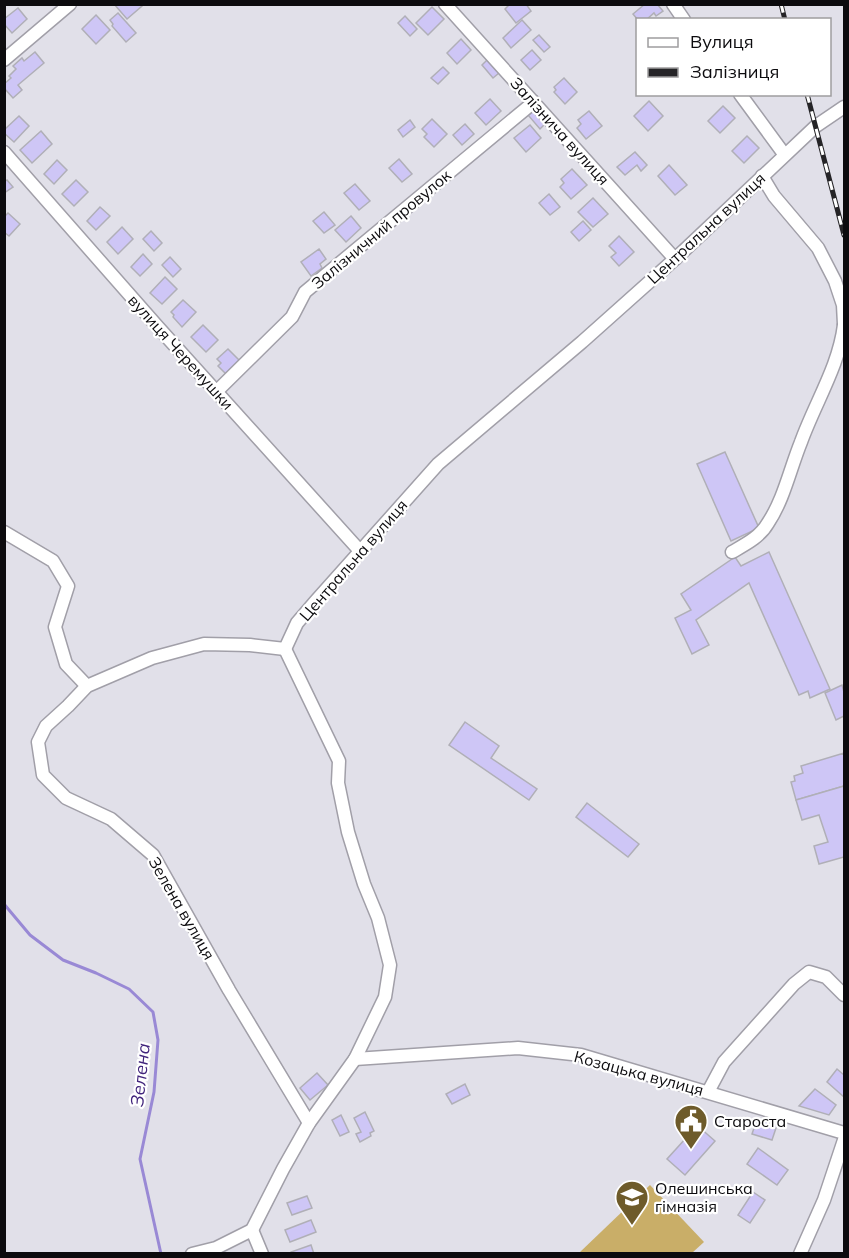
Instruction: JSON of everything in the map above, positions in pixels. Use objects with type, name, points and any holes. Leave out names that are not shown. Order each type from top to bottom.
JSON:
[{"type":"street","points":[[4,60],[70,4]]},
{"type":"street","name":"Залізнича вулиця","points":[[445,4],[675,259]]},
{"type":"street","points":[[673,4],[683,18]]},
{"type":"street","points":[[741,96],[784,154]]},
{"type":"street","name":"Залізничний провулок","points":[[216,392],[292,317],[305,292],[534,102]]},
{"type":"street","name":"Центральна вулиця","points":[[285,649],[297,623],[438,464],[582,342],[675,259],[784,154],[816,126],[844,107]]},
{"type":"street","name":"вулиця Черемушки","points":[[4,152],[156,326],[360,551]]},
{"type":"street","points":[[732,552],[757,536],[777,508],[801,440],[843,340],[843,305],[835,280],[818,248],[774,196],[762,176]]},
{"type":"street","points":[[4,532],[53,561],[68,586],[55,627],[66,664],[87,686],[152,658],[204,644],[250,645],[285,649],[339,761],[338,783],[348,832],[364,884],[378,918],[390,965],[385,997],[356,1059],[309,1123],[252,1230],[216,1248],[192,1254]]},
{"type":"street","name":"Зелена вулиця","points":[[87,686],[46,726],[38,742],[43,775],[66,798],[111,819],[153,855],[229,990],[309,1123]]},
{"type":"street","points":[[708,1092],[724,1062],[794,984],[809,972],[826,977],[844,995]]},
{"type":"street","name":"Козацька вулиця","points":[[356,1059],[518,1048],[581,1055],[844,1133]]},
{"type":"street","points":[[800,1254],[824,1200],[844,1140]]},
{"type":"street","points":[[252,1230],[262,1254]]},
{"type":"shaded area","points":[[650,1185],[704,1242],[692,1253],[579,1253]]},
{"type":"building","points":[[114,4],[141,4],[142,6],[127,19]]},
{"type":"building","points":[[510,4],[526,4],[531,11],[516,23],[505,9]]},
{"type":"building","points":[[645,4],[657,4],[663,11],[656,16],[654,13],[648,18],[636,18],[633,14]]},
{"type":"building","points":[[432,7],[444,19],[428,35],[416,23]]},
{"type":"building","points":[[18,8],[27,19],[12,33],[4,24],[4,19]]},
{"type":"building","points":[[118,13],[136,33],[126,42],[112,26],[110,20]]},
{"type":"building","points":[[96,15],[110,30],[96,44],[82,29]]},
{"type":"building","points":[[405,16],[417,29],[410,36],[398,23]]},
{"type":"building","points":[[522,20],[531,30],[511,48],[503,38]]},
{"type":"building","points":[[539,35],[550,47],[544,52],[533,40]]},
{"type":"building","points":[[461,39],[471,50],[457,64],[447,53]]},
{"type":"building","points":[[532,50],[541,60],[530,70],[521,60]]},
{"type":"building","points":[[35,52],[44,63],[18,85],[22,90],[13,98],[4,88],[4,84],[16,69],[13,66],[22,58],[24,61]]},
{"type":"building","points":[[487,60],[499,73],[493,78],[482,65]]},
{"type":"building","points":[[443,67],[449,73],[438,84],[431,78]]},
{"type":"building","points":[[564,78],[577,92],[565,104],[554,92],[556,90],[554,87]]},
{"type":"building","points":[[490,99],[501,111],[486,125],[475,113]]},
{"type":"building","points":[[649,101],[663,116],[648,131],[634,116]]},
{"type":"building","points":[[723,106],[735,118],[720,133],[708,121]]},
{"type":"building","points":[[535,110],[546,123],[540,129],[528,115]]},
{"type":"building","points":[[589,111],[602,126],[586,139],[577,128],[581,124],[578,120]]},
{"type":"building","points":[[19,116],[29,126],[14,142],[4,133],[4,130]]},
{"type":"building","points":[[432,119],[447,134],[434,147],[424,137],[427,134],[422,129]]},
{"type":"building","points":[[410,120],[415,127],[403,137],[398,130]]},
{"type":"building","points":[[465,124],[474,134],[462,145],[453,135]]},
{"type":"building","points":[[530,125],[541,138],[526,152],[514,138]]},
{"type":"building","points":[[41,131],[52,144],[32,163],[20,150]]},
{"type":"building","points":[[747,136],[759,148],[744,163],[732,151]]},
{"type":"building","points":[[635,152],[647,165],[641,171],[637,165],[625,175],[617,167]]},
{"type":"building","points":[[399,159],[412,174],[402,182],[389,168]]},
{"type":"building","points":[[57,160],[67,170],[54,184],[44,174]]},
{"type":"building","points":[[669,165],[687,185],[675,195],[658,176]]},
{"type":"building","points":[[572,169],[587,185],[571,199],[560,187],[564,183],[561,179]]},
{"type":"building","points":[[7,180],[13,187],[4,193],[4,182]]},
{"type":"building","points":[[76,180],[88,192],[74,206],[62,194]]},
{"type":"building","points":[[355,184],[370,201],[359,210],[344,193]]},
{"type":"building","points":[[549,194],[560,207],[550,215],[539,203]]},
{"type":"building","points":[[593,198],[608,214],[593,227],[578,212]]},
{"type":"building","points":[[100,207],[110,216],[96,230],[87,221]]},
{"type":"building","points":[[324,212],[335,225],[324,233],[313,221]]},
{"type":"building","points":[[8,213],[20,224],[9,236],[4,232],[4,217]]},
{"type":"building","points":[[351,216],[361,228],[346,242],[335,230]]},
{"type":"building","points":[[583,221],[591,230],[579,241],[571,232]]},
{"type":"building","points":[[122,227],[133,239],[118,254],[107,242]]},
{"type":"building","points":[[151,231],[162,243],[154,251],[143,239]]},
{"type":"building","points":[[619,236],[634,252],[619,266],[611,257],[616,253],[609,246]]},
{"type":"building","points":[[319,249],[326,259],[320,264],[322,268],[311,276],[301,262]]},
{"type":"building","points":[[143,254],[152,264],[140,276],[131,267]]},
{"type":"building","points":[[170,257],[181,269],[173,277],[162,265]]},
{"type":"building","points":[[165,277],[177,289],[162,304],[150,293]]},
{"type":"building","points":[[183,300],[196,312],[182,327],[171,312]]},
{"type":"building","points":[[203,325],[218,340],[206,352],[191,337]]},
{"type":"building","points":[[228,349],[240,361],[226,374],[218,366],[221,363],[217,359]]},
{"type":"building","points":[[725,452],[759,528],[731,541],[697,464]]},
{"type":"building","points":[[769,552],[830,689],[810,698],[808,691],[799,695],[749,583],[696,620],[709,645],[692,654],[675,618],[691,610],[681,594],[735,557],[741,566]]},
{"type":"building","points":[[842,685],[844,716],[836,720],[825,693]]},
{"type":"building","points":[[465,722],[499,746],[491,758],[537,789],[529,800],[449,745]]},
{"type":"building","points":[[844,753],[844,786],[796,800],[791,782],[795,781],[794,776],[803,773],[801,766]]},
{"type":"building","points":[[844,786],[844,857],[819,864],[814,846],[828,842],[819,815],[802,820],[796,800]]},
{"type":"building","points":[[587,803],[639,844],[628,857],[576,817]]},
{"type":"building","points":[[837,1069],[844,1075],[844,1097],[827,1082]]},
{"type":"building","points":[[317,1073],[328,1085],[310,1100],[300,1088]]},
{"type":"building","points":[[465,1084],[470,1095],[452,1104],[446,1094]]},
{"type":"building","points":[[815,1089],[836,1105],[829,1115],[799,1106]]},
{"type":"building","points":[[365,1112],[374,1131],[370,1133],[371,1136],[360,1142],[356,1134],[361,1132],[354,1118]]},
{"type":"building","points":[[341,1115],[349,1132],[340,1136],[332,1120]]},
{"type":"building","points":[[757,1119],[777,1125],[772,1140],[752,1134]]},
{"type":"building","name":"Староста","points":[[691,1120],[715,1141],[685,1175],[667,1159],[686,1138],[680,1132]]},
{"type":"building","points":[[758,1148],[788,1170],[777,1185],[747,1164]]},
{"type":"building","points":[[753,1192],[765,1200],[750,1223],[738,1215]]},
{"type":"building","points":[[307,1196],[312,1208],[292,1215],[287,1203]]},
{"type":"building","points":[[311,1220],[316,1232],[290,1242],[285,1230]]},
{"type":"building","points":[[311,1245],[314,1254],[291,1254],[291,1252]]},
{"type":"waterway","name":"Зелена","points":[[4,904],[30,935],[63,960],[129,989],[153,1012],[158,1040],[154,1092],[140,1159],[161,1254]]},
{"type":"railway","points":[[781,4],[784,18]]},
{"type":"railway","points":[[808,96],[844,235]]},
{"type":"place","name":"Староста","points":[[691,1150]]},
{"type":"place","name":"Олешинська гімназія","points":[[632,1226]]}]
